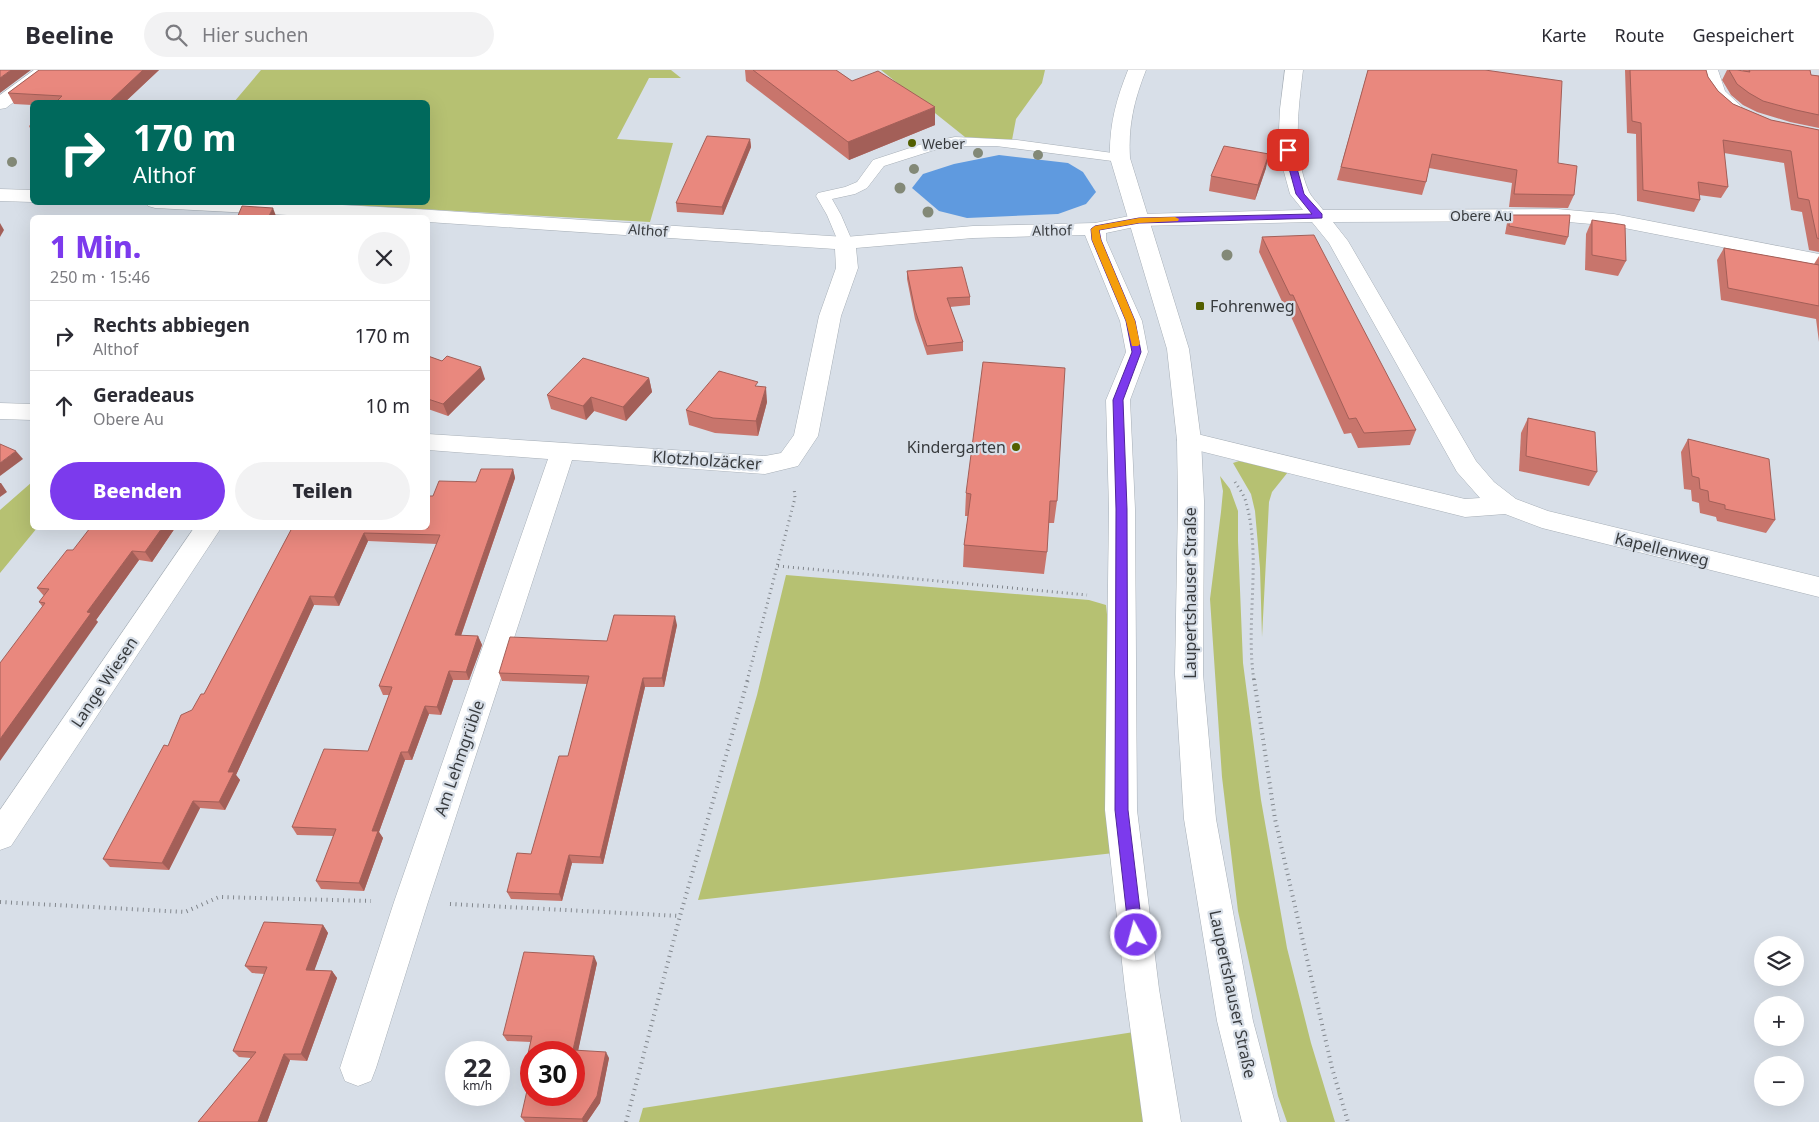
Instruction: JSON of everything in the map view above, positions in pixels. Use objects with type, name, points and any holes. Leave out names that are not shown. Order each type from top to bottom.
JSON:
[{"type":"street","points":[[0,104],[8,89],[46,70]]},
{"type":"street","name":"Laupertshauser Straße","points":[[1136,70],[1122,109],[1118,133],[1120,158],[1178,349],[1189,440],[1191,501],[1189,674],[1200,819],[1235,1021],[1261,1122]]},
{"type":"street","points":[[1294,70],[1289,109],[1288,150],[1300,194],[1338,241],[1419,380],[1466,466],[1485,488],[1507,506]]},
{"type":"street","points":[[1709,70],[1711,85],[1717,94],[1728,105],[1750,116]]},
{"type":"street","points":[[0,195],[30,196]]},
{"type":"street","name":"Althof","points":[[215,205],[416,215]]},
{"type":"street","name":"Obere Au","points":[[1139,220],[1319,216],[1557,215],[1605,219],[1667,229],[1819,260]]},
{"type":"street","name":"Althof","points":[[430,216],[845,243],[973,232],[1095,229],[1139,220]]},
{"type":"street","points":[[1095,229],[1096,240],[1131,321],[1137,352],[1118,400],[1122,509],[1120,600],[1121,810],[1142,989],[1162,1122]]},
{"type":"street","points":[[789,460],[806,436],[830,316],[847,268],[845,243]]},
{"type":"street","points":[[0,410],[30,412]]},
{"type":"street","points":[[1189,440],[1465,508],[1507,506]]},
{"type":"street","name":"Klotzholzäcker","points":[[430,442],[765,465],[789,460]]},
{"type":"street","name":"Am Lehmgrüble","points":[[358,1068],[411,902],[563,450]]},
{"type":"street","name":"Kapellenweg","points":[[1507,506],[1542,519],[1819,587]]},
{"type":"street","name":"Lange Wiesen","points":[[0,836],[207,530]]},
{"type":"lane","points":[[845,243],[834,215],[823,196],[854,190],[870,180],[878,163],[906,154],[954,141],[1018,144],[1071,153],[1120,158]]},
{"type":"path","points":[[1220,447],[1246,501],[1254,552],[1250,632],[1253,672],[1275,819],[1332,1068],[1348,1122]]},
{"type":"path","points":[[626,1122],[680,916],[763,626],[795,498],[789,460]]},
{"type":"path","points":[[778,566],[1080,594],[1120,600]]},
{"type":"path","points":[[0,902],[185,912],[219,897],[411,902],[680,916]]},
{"type":"green space","points":[[261,70],[671,70],[681,78],[649,78],[617,139],[673,143],[650,222],[349,205],[430,205],[430,100],[236,100]]},
{"type":"green space","points":[[881,70],[1045,70],[1042,83],[1016,119],[1012,140],[965,137]]},
{"type":"green space","points":[[1239,461],[1288,472],[1272,492],[1269,502],[1262,637],[1260,568],[1255,511],[1251,494],[1233,463]]},
{"type":"green space","points":[[1220,476],[1230,489],[1238,511],[1243,663],[1261,800],[1287,948],[1311,1043],[1335,1122],[1287,1122],[1278,1096],[1238,911],[1222,777],[1210,599],[1223,491]]},
{"type":"green space","points":[[30,484],[30,530],[35,530],[0,573],[0,510]]},
{"type":"green space","points":[[786,575],[1089,600],[1106,605],[1111,652],[1114,853],[698,900],[757,695]]},
{"type":"green space","points":[[1134,1032],[1145,1122],[639,1122],[643,1108]]},
{"type":"water","points":[[999,155],[1068,163],[1083,172],[1096,192],[1086,204],[1058,214],[967,218],[939,211],[912,188],[923,174],[954,164]]},
{"type":"building","points":[[0,70],[11,70],[0,78]]},
{"type":"building","points":[[39,70],[143,70],[111,100],[58,100],[62,96],[8,93]]},
{"type":"building","points":[[753,70],[836,70],[852,81],[878,71],[935,107],[848,142]]},
{"type":"building","points":[[1368,70],[1485,70],[1562,81],[1558,163],[1577,166],[1574,195],[1514,194],[1517,170],[1432,154],[1426,182],[1341,167]]},
{"type":"building","points":[[1630,70],[1706,70],[1708,77],[1718,91],[1733,104],[1771,120],[1819,130],[1819,239],[1817,238],[1809,200],[1798,198],[1791,151],[1723,140],[1728,187],[1698,182],[1700,200],[1643,190],[1641,123],[1632,121]]},
{"type":"building","points":[[1729,70],[1750,72],[1749,70],[1810,70],[1811,75],[1819,76],[1819,115],[1763,101],[1737,84]]},
{"type":"building","points":[[707,136],[750,139],[722,207],[676,203]]},
{"type":"building","points":[[1224,146],[1269,154],[1258,185],[1211,176]]},
{"type":"building","points":[[242,206],[273,208],[270,215],[238,215]]},
{"type":"building","points":[[1510,215],[1570,215],[1568,237],[1509,226]]},
{"type":"building","points":[[1592,220],[1625,225],[1626,261],[1592,255]]},
{"type":"building","points":[[1314,235],[1416,430],[1364,433],[1356,418],[1349,419],[1293,295],[1290,295],[1262,237]]},
{"type":"building","points":[[1724,248],[1819,265],[1819,306],[1728,288]]},
{"type":"building","points":[[962,267],[970,297],[947,298],[963,342],[927,346],[915,310],[907,271]]},
{"type":"building","points":[[447,356],[481,367],[443,404],[430,400],[430,357],[442,361]]},
{"type":"building","points":[[583,358],[649,378],[623,407],[591,397],[583,406],[547,395]]},
{"type":"building","name":"Kindergarten","points":[[983,362],[1065,368],[1057,501],[1050,501],[1047,552],[964,545],[971,494],[966,493]]},
{"type":"building","points":[[719,371],[758,382],[755,386],[766,387],[756,421],[713,418],[686,410]]},
{"type":"building","points":[[1528,418],[1595,432],[1597,472],[1526,456]]},
{"type":"building","points":[[1688,439],[1769,459],[1775,520],[1725,509],[1725,505],[1709,501],[1708,491],[1700,489],[1699,478],[1692,476]]},
{"type":"building","points":[[0,444],[16,451],[0,463]]},
{"type":"building","points":[[481,469],[513,469],[455,635],[478,636],[466,672],[449,671],[437,707],[425,706],[408,752],[401,752],[372,831],[378,831],[359,883],[316,881],[336,829],[292,827],[324,749],[368,751],[392,687],[379,686],[440,535],[364,533],[334,597],[310,596],[228,772],[234,772],[219,802],[193,801],[162,863],[103,859],[164,745],[168,746],[181,715],[192,710],[201,694],[204,694],[291,530],[430,530],[430,496],[433,496],[439,481],[476,482]]},
{"type":"building","points":[[88,530],[161,530],[145,552],[132,551],[87,612],[91,613],[0,739],[0,663],[45,603],[39,602],[49,589],[37,588],[67,550],[73,550]]},
{"type":"building","points":[[614,615],[675,616],[662,678],[643,678],[600,857],[569,855],[559,894],[507,892],[517,853],[531,854],[559,756],[568,756],[589,676],[499,673],[510,637],[607,641]]},
{"type":"building","points":[[264,922],[323,925],[306,970],[332,971],[301,1054],[284,1054],[258,1122],[198,1122],[256,1052],[233,1051],[267,967],[245,966]]},
{"type":"building","points":[[524,952],[594,956],[575,1041],[531,1041],[532,1036],[503,1035]]},
{"type":"building","points":[[585,1051],[606,1052],[597,1096],[582,1119],[521,1117],[524,1106],[585,1106]]},
{"type":"slow traffic","points":[[1135,344],[1131,321],[1096,240],[1095,229],[1139,220],[1175,219]]},
{"type":"place","name":"Weber","points":[[912,143]]},
{"type":"place","name":"Fohrenweg","points":[[1200,306]]},
{"type":"place","name":"Kindergarten","points":[[1016,447]]},
{"type":"route","points":[[1136,935],[1121,810],[1120,600],[1122,509],[1118,400],[1137,352],[1131,321],[1096,240],[1095,229],[1139,220],[1319,216],[1300,194],[1288,150]]}]
